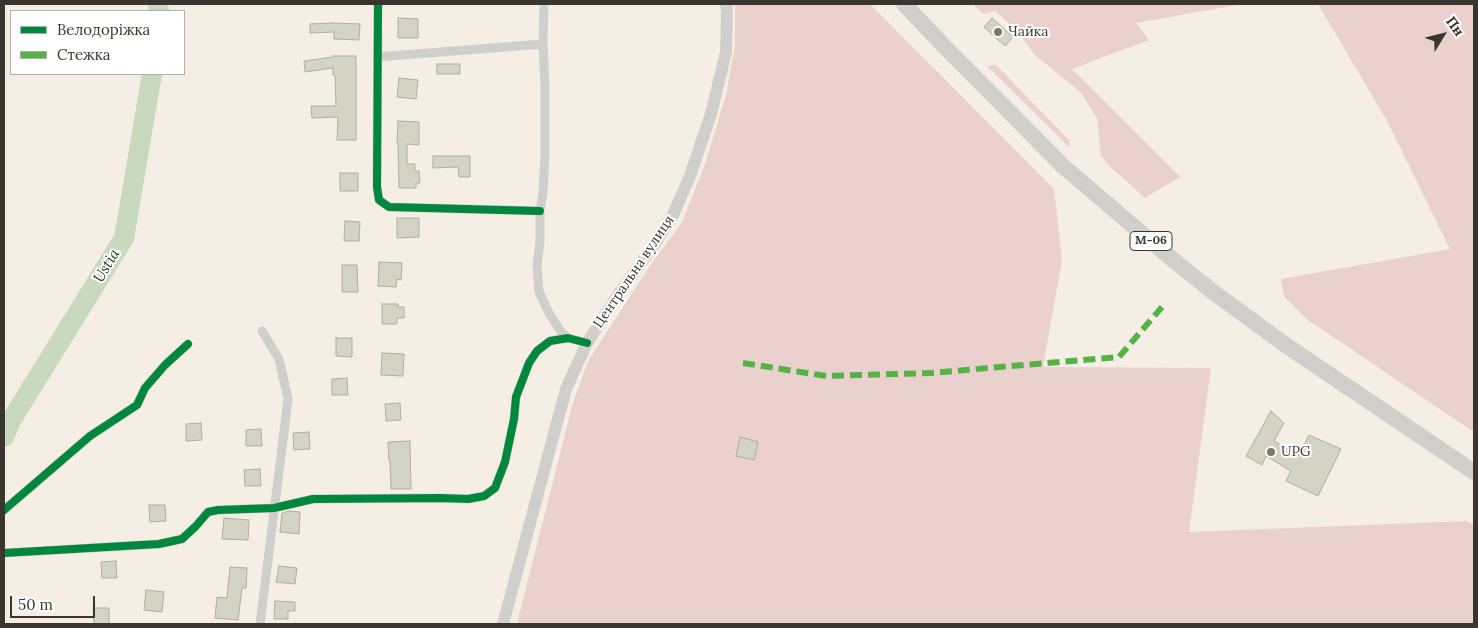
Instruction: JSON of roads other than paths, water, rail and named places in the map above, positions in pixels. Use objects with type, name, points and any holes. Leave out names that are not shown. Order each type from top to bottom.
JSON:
[{"type":"highway","name":"М-06","points":[[904,4],[1064,167],[1212,292],[1341,383],[1474,472]]},
{"type":"street","points":[[378,4],[377,187],[379,200],[389,207],[540,211]]},
{"type":"street","points":[[544,4],[545,154],[540,211],[540,242],[536,265],[539,292],[561,332],[568,338],[587,343]]},
{"type":"street","name":"Центральна вулиця","points":[[503,624],[566,389],[587,343],[673,215],[690,176],[711,114],[726,52],[726,4]]},
{"type":"street","points":[[377,57],[543,44]]},
{"type":"street","points":[[260,624],[288,399],[279,358],[262,331]]},
{"type":"street","points":[[4,553],[158,544],[182,539],[208,512],[218,510],[274,508],[314,499],[468,499],[484,496],[495,488],[505,462],[514,419],[516,397],[529,363],[537,351],[550,342],[568,338]]},
{"type":"street","points":[[4,510],[90,436],[137,405],[145,388],[165,364],[188,344]]},
{"type":"waterway","name":"Ustia","points":[[158,4],[159,10]]},
{"type":"waterway","name":"Ustia","points":[[4,437],[12,419],[124,238],[152,75]]},
{"type":"place","name":"Чайка","points":[[998,32]]},
{"type":"place","name":"UPG","points":[[1271,452]]}]
